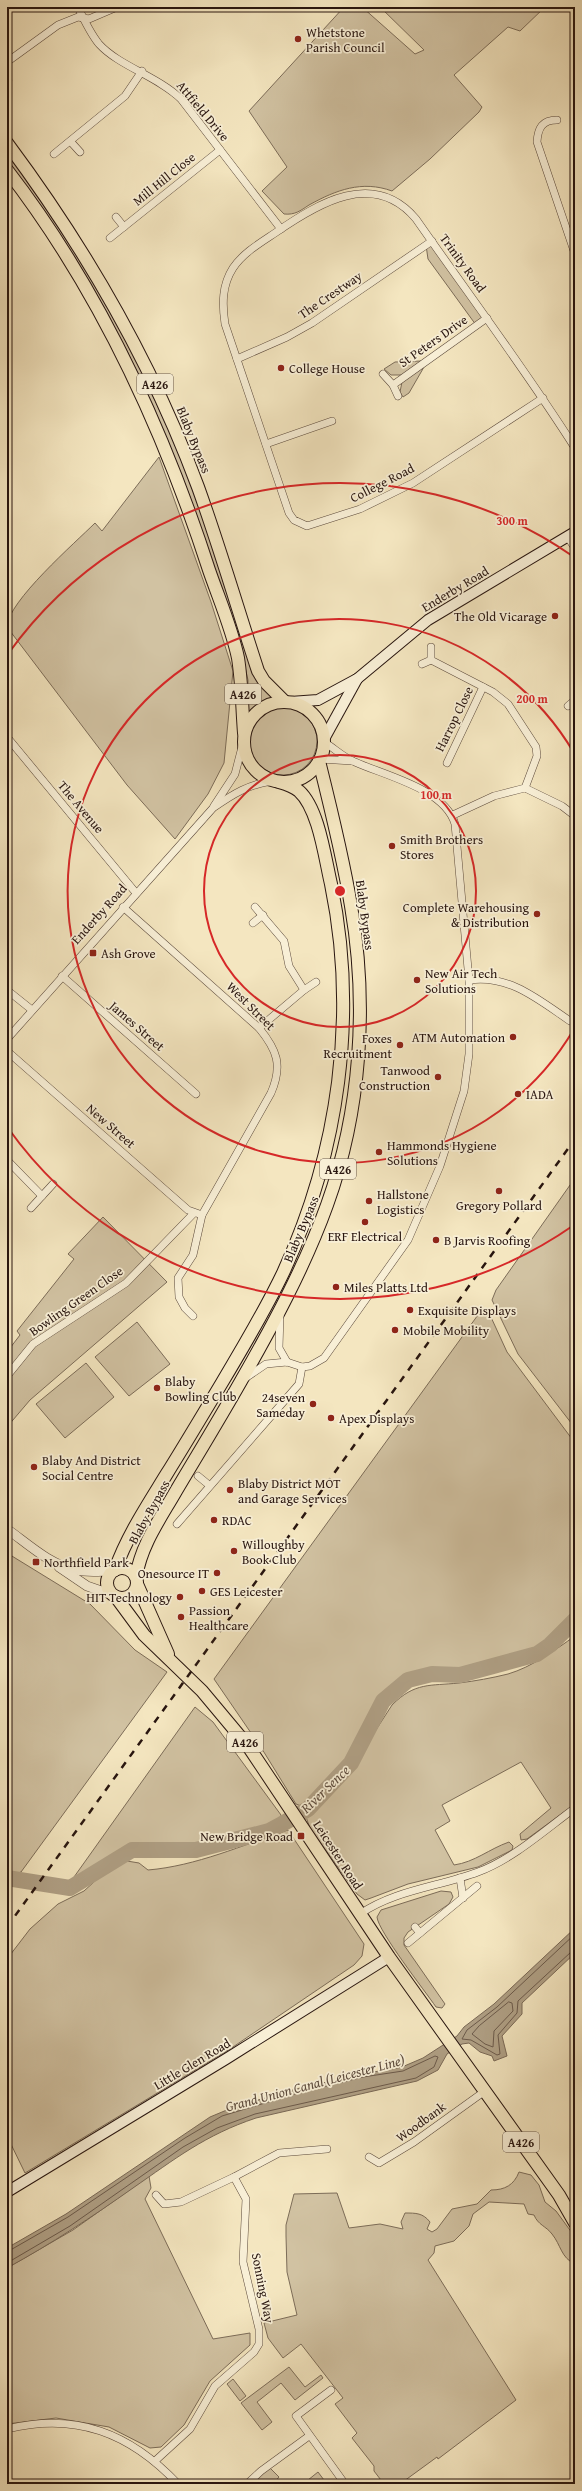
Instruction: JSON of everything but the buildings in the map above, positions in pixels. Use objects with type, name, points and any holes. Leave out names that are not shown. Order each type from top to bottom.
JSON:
[{"type":"main road","name":"Blaby Bypass","points":[[7,143],[42,190],[88,261],[148,370],[198,487],[258,671],[263,679],[287,702]]},
{"type":"main road","name":"A426","points":[[7,170],[60,247],[95,306],[134,380],[166,450],[202,547],[238,656],[242,684],[244,738]]},
{"type":"main road","name":"Enderby Road","points":[[357,679],[428,620],[571,534]]},
{"type":"main road","points":[[357,679],[324,740],[320,760],[312,770],[299,779],[276,781],[261,776],[253,768],[246,757],[244,738],[248,722],[256,712],[269,704],[318,700],[357,679]]},
{"type":"main road","points":[[287,702],[304,706],[314,715],[321,727],[324,740]]},
{"type":"main road","name":"Blaby Bypass","points":[[136,1581],[139,1559],[146,1543],[241,1382],[280,1310],[328,1203],[346,1136],[358,1058],[359,995],[352,914],[337,834],[320,760]]},
{"type":"main road","name":"Blaby Bypass","points":[[114,1570],[122,1551],[145,1509],[239,1355],[282,1274],[313,1196],[328,1141],[340,1063],[343,1010],[342,959],[336,912],[322,840],[309,804],[298,790],[276,781]]},
{"type":"main road","points":[[124,1568],[136,1581],[129,1596],[114,1596],[107,1583],[114,1570],[124,1568]]},
{"type":"main road","name":"Leicester Road","points":[[136,1581],[156,1631],[174,1663]]},
{"type":"main road","name":"Leicester Road","points":[[114,1596],[141,1631],[202,1692],[248,1746],[389,1957],[485,2091]]},
{"type":"main road","name":"Little Glen Road","points":[[7,2192],[226,2059],[389,1957]]},
{"type":"main road","name":"A426","points":[[485,2091],[559,2196],[575,2223]]},
{"type":"street","name":"Attfield Drive","points":[[78,7],[100,46],[168,86],[181,99],[281,229]]},
{"type":"street","points":[[7,62],[58,25],[78,17],[89,19],[117,7]]},
{"type":"street","points":[[54,154],[71,142],[125,96],[142,71]]},
{"type":"street","points":[[557,120],[549,120],[538,128],[537,142],[575,254]]},
{"type":"street","points":[[71,142],[80,152]]},
{"type":"street","name":"Mill Hill Close","points":[[110,238],[220,150]]},
{"type":"street","name":"Trinity Road","points":[[281,229],[326,203],[352,194],[378,194],[400,204],[416,219],[432,241],[543,398],[575,448]]},
{"type":"street","points":[[116,217],[124,227]]},
{"type":"street","name":"College Road","points":[[281,229],[244,256],[233,268],[226,283],[223,310],[237,359],[289,513],[301,524],[315,525],[360,509],[397,492],[543,398]]},
{"type":"street","name":"The Crestway","points":[[237,359],[287,337],[312,323],[432,241]]},
{"type":"street","name":"St Peters Drive","points":[[393,385],[487,318]]},
{"type":"street","name":"St Peters Drive","points":[[383,374],[393,385],[398,396]]},
{"type":"street","points":[[266,444],[332,421]]},
{"type":"street","points":[[571,534],[575,548]]},
{"type":"street","points":[[431,647],[431,660]]},
{"type":"street","points":[[422,664],[431,660]]},
{"type":"street","points":[[431,660],[483,687],[508,704],[536,747],[537,756],[525,788]]},
{"type":"street","name":"Harrop Close","points":[[447,762],[483,687]]},
{"type":"street","points":[[568,706],[575,700]]},
{"type":"street","name":"The Avenue","points":[[7,737],[136,892]]},
{"type":"street","name":"Enderby Road","points":[[7,1039],[136,892],[213,808],[235,774],[244,738]]},
{"type":"street","points":[[241,1382],[266,1364],[287,1362],[302,1367],[310,1366],[324,1358],[408,1240],[440,1166],[464,1091],[469,1054],[468,980],[456,824],[453,815],[442,802],[413,786],[352,761],[324,740]]},
{"type":"street","points":[[320,760],[352,761]]},
{"type":"street","name":"Enderby Road","points":[[213,808],[238,790],[258,783],[276,781]]},
{"type":"street","points":[[453,815],[494,796],[525,788],[562,806],[575,816]]},
{"type":"street","name":"West Street","points":[[123,907],[259,1028],[272,1044],[277,1059],[274,1084],[198,1214]]},
{"type":"street","points":[[255,907],[284,941],[289,966],[304,990]]},
{"type":"street","points":[[254,922],[263,915]]},
{"type":"street","name":"James Street","points":[[62,976],[196,1094]]},
{"type":"street","points":[[468,980],[493,980],[513,985],[570,1022]]},
{"type":"street","points":[[259,1028],[304,990],[316,982]]},
{"type":"street","points":[[7,990],[32,1010]]},
{"type":"street","name":"New Street","points":[[7,1050],[188,1210],[198,1214]]},
{"type":"street","points":[[7,1160],[42,1196]]},
{"type":"street","points":[[31,1208],[54,1184]]},
{"type":"street","points":[[193,1316],[185,1308],[179,1297],[178,1278],[193,1255],[198,1214]]},
{"type":"street","name":"Bowling Green Close","points":[[7,1376],[33,1344],[126,1283],[198,1214]]},
{"type":"street","points":[[280,1310],[279,1348],[287,1362]]},
{"type":"street","points":[[177,1524],[209,1485],[299,1384],[302,1367]]},
{"type":"street","points":[[198,1476],[209,1485]]},
{"type":"street","name":"Leicester Road","points":[[7,1529],[77,1580],[114,1596]]},
{"type":"street","name":"Leicester Road","points":[[52,1561],[78,1570],[114,1570]]},
{"type":"street","points":[[360,1914],[380,1901],[460,1878],[496,1863],[575,1808]]},
{"type":"street","points":[[460,1878],[463,1898]]},
{"type":"street","points":[[408,1943],[478,1886]]},
{"type":"street","points":[[415,1927],[420,1933]]},
{"type":"street","name":"Woodbank","points":[[369,2157],[379,2163],[395,2154],[485,2091]]},
{"type":"street","points":[[156,2195],[164,2204],[181,2202],[234,2177],[279,2153],[327,2149]]},
{"type":"street","name":"Sonning Way","points":[[155,2461],[190,2429],[215,2386],[254,2352],[259,2344],[259,2329],[243,2262],[246,2199],[234,2177]]},
{"type":"street","points":[[331,2390],[296,2416],[345,2484]]},
{"type":"street","points":[[7,2429],[47,2422],[92,2428],[124,2440],[155,2461],[178,2484]]},
{"type":"street","points":[[247,2484],[260,2471],[309,2436]]},
{"type":"shaded area","points":[[344,7],[362,7],[415,54],[424,50],[380,7],[545,7],[520,31],[508,27],[454,75],[482,107],[479,112],[430,159],[392,191],[370,186],[349,188],[329,195],[297,212],[284,214],[262,191],[287,167],[249,111]]},
{"type":"shaded area","points":[[7,153],[38,195],[92,278],[134,355],[178,450],[200,508],[254,675],[273,698],[259,704],[251,712],[248,711],[248,680],[243,658],[190,497],[146,391],[126,349],[51,223],[7,161]]},
{"type":"shaded area","points":[[432,241],[487,318],[476,325],[428,259],[426,245]]},
{"type":"shaded area","points":[[421,361],[402,375],[391,375],[384,369],[395,362]]},
{"type":"shaded area","points":[[424,367],[409,393],[403,397],[400,392],[402,382]]},
{"type":"shaded area","points":[[159,457],[211,602],[233,671],[224,763],[208,794],[175,839],[127,785],[7,627],[10,616],[30,588],[95,523],[102,531]]},
{"type":"shaded area","points":[[283,707],[296,710],[307,717],[314,728],[317,741],[314,754],[307,765],[296,772],[283,775],[270,772],[259,765],[252,754],[249,741],[252,728],[259,717],[270,710]]},
{"type":"shaded area","points":[[575,1178],[575,1428],[518,1354],[492,1300],[496,1290]]},
{"type":"shaded area","points":[[103,1217],[167,1282],[30,1400],[7,1427],[7,1352],[20,1335],[17,1331],[74,1259],[68,1254]]},
{"type":"shaded area","points":[[483,1308],[490,1315],[507,1352],[575,1443],[575,1617],[562,1625],[535,1653],[496,1661],[464,1672],[422,1673],[402,1681],[381,1698],[367,1721],[349,1763],[306,1808],[296,1804],[262,1749],[214,1679]]},
{"type":"shaded area","points":[[137,1322],[170,1364],[129,1396],[95,1357]]},
{"type":"shaded area","points":[[86,1363],[114,1397],[65,1438],[36,1404]]},
{"type":"shaded area","points":[[7,1553],[90,1604],[135,1650],[167,1672],[21,1872],[7,1878]]},
{"type":"shaded area","points":[[575,1636],[575,1804],[527,1839],[521,1840],[520,1834],[551,1808],[521,1762],[442,1805],[450,1821],[435,1830],[454,1865],[469,1861],[509,1842],[513,1846],[512,1850],[478,1867],[408,1884],[365,1900],[357,1894],[310,1828],[306,1817],[347,1775],[392,1705],[408,1692],[423,1686],[459,1683],[517,1671],[543,1658]]},
{"type":"shaded area","points":[[195,1707],[213,1722],[281,1815],[281,1819],[273,1826],[257,1828],[181,1851],[127,1848],[87,1875],[74,1877]]},
{"type":"shaded area","points":[[288,1830],[364,1944],[362,1956],[354,1965],[230,2049],[25,2173],[7,2136],[7,1959],[30,1929],[58,1904],[84,1891],[106,1871],[127,1861],[139,1863],[148,1870],[166,1868],[202,1860]]},
{"type":"shaded area","points":[[441,1891],[451,1892],[453,1897],[449,1904],[408,1932],[404,1938],[404,1945],[445,2004],[442,2008],[436,2007],[403,1961],[385,1935],[377,1917],[381,1910]]},
{"type":"shaded area","points":[[519,2172],[531,2175],[539,2185],[545,2202],[556,2211],[575,2237],[575,2264],[564,2255],[550,2231],[538,2221],[534,2215],[528,2214],[524,2204],[489,2202],[473,2214],[469,2226],[454,2241],[435,2246],[434,2253],[428,2260],[516,2400],[438,2459],[437,2457],[400,2484],[384,2484],[374,2471],[374,2466],[352,2438],[357,2433],[335,2404],[343,2398],[301,2344],[283,2358],[268,2338],[264,2323],[297,2315],[287,2272],[286,2236],[286,2225],[294,2194],[337,2193],[349,2228],[380,2224],[403,2229],[401,2222],[405,2213],[413,2213],[422,2215],[430,2222],[427,2229],[432,2232],[437,2229],[452,2209],[477,2204],[491,2190],[505,2188],[512,2183]]},
{"type":"shaded area","points":[[149,2176],[151,2188],[145,2199],[213,2339],[250,2333],[250,2345],[210,2381],[184,2425],[161,2447],[150,2448],[109,2427],[56,2418],[7,2424],[7,2268],[73,2230]]},
{"type":"shaded area","points":[[289,2367],[305,2387],[321,2375],[323,2378],[295,2400],[281,2383],[257,2402],[272,2422],[262,2430],[241,2403]]},
{"type":"shaded area","points":[[233,2379],[246,2396],[240,2401],[227,2384]]},
{"type":"shaded area","points":[[268,2466],[279,2477],[273,2484],[247,2484]]},
{"type":"shaded area","points":[[318,2472],[327,2484],[303,2484]]},
{"type":"water","points":[[575,1928],[575,1953],[522,2003],[522,2014],[502,2036],[507,2056],[494,2061],[492,2056],[480,2052],[469,2043],[462,2044],[447,2054],[438,2070],[417,2081],[256,2118],[221,2132],[191,2148],[71,2230],[7,2268],[7,2248],[66,2214],[210,2117],[234,2107],[296,2089],[362,2074],[402,2067],[423,2058],[457,2036],[464,2027],[494,2004]]},
{"type":"waterway","name":"River Sence","points":[[7,1878],[70,1888],[132,1850],[196,1850],[269,1831],[308,1809],[351,1763],[383,1701],[408,1680],[432,1674],[460,1675],[537,1654],[550,1645],[575,1620]]},
{"type":"railway","points":[[7,1927],[575,1139]]},
{"type":"place","name":"Whetstone Parish Council","points":[[298,39]]},
{"type":"place","name":"College House","points":[[281,368]]},
{"type":"place","name":"The Old Vicarage","points":[[555,616]]},
{"type":"place","name":"Smith Brothers Stores","points":[[392,846]]},
{"type":"place","name":"Complete Warehousing & Distribution","points":[[537,914]]},
{"type":"place","name":"Ash Grove","points":[[93,953]]},
{"type":"place","name":"New Air Tech Solutions","points":[[417,980]]},
{"type":"place","name":"ATM Automation","points":[[513,1037]]},
{"type":"place","name":"Foxes Recruitment","points":[[400,1045]]},
{"type":"place","name":"Tanwood Construction","points":[[438,1077]]},
{"type":"place","name":"IADA","points":[[518,1094]]},
{"type":"place","name":"Hammonds Hygiene Solutions","points":[[379,1152]]},
{"type":"place","name":"Gregory Pollard","points":[[499,1191]]},
{"type":"place","name":"Hallstone Logistics","points":[[369,1201]]},
{"type":"place","name":"ERF Electrical","points":[[365,1222]]},
{"type":"place","name":"B Jarvis Roofing","points":[[436,1240]]},
{"type":"place","name":"Miles Platts Ltd","points":[[336,1287]]},
{"type":"place","name":"Exquisite Displays","points":[[410,1310]]},
{"type":"place","name":"Mobile Mobility","points":[[395,1330]]},
{"type":"place","name":"Blaby Bowling Club","points":[[157,1388]]},
{"type":"place","name":"24seven Sameday","points":[[313,1404]]},
{"type":"place","name":"Apex Displays","points":[[331,1418]]},
{"type":"place","name":"Blaby And District Social Centre","points":[[34,1467]]},
{"type":"place","name":"Blaby District MOT and Garage Services","points":[[230,1490]]},
{"type":"place","name":"RDAC","points":[[214,1520]]},
{"type":"place","name":"Willoughby Book Club","points":[[234,1551]]},
{"type":"place","name":"Northfield Park","points":[[36,1562]]},
{"type":"place","name":"Onesource IT","points":[[217,1573]]},
{"type":"place","name":"GES Leicester","points":[[202,1591]]},
{"type":"place","name":"HIT Technology","points":[[180,1597]]},
{"type":"place","name":"Passion Healthcare","points":[[181,1617]]},
{"type":"place","name":"New Bridge Road","points":[[301,1836]]},
{"type":"water label","name":"Grand Union Canal (Leicester Line)","points":[[315,2083]]}]
